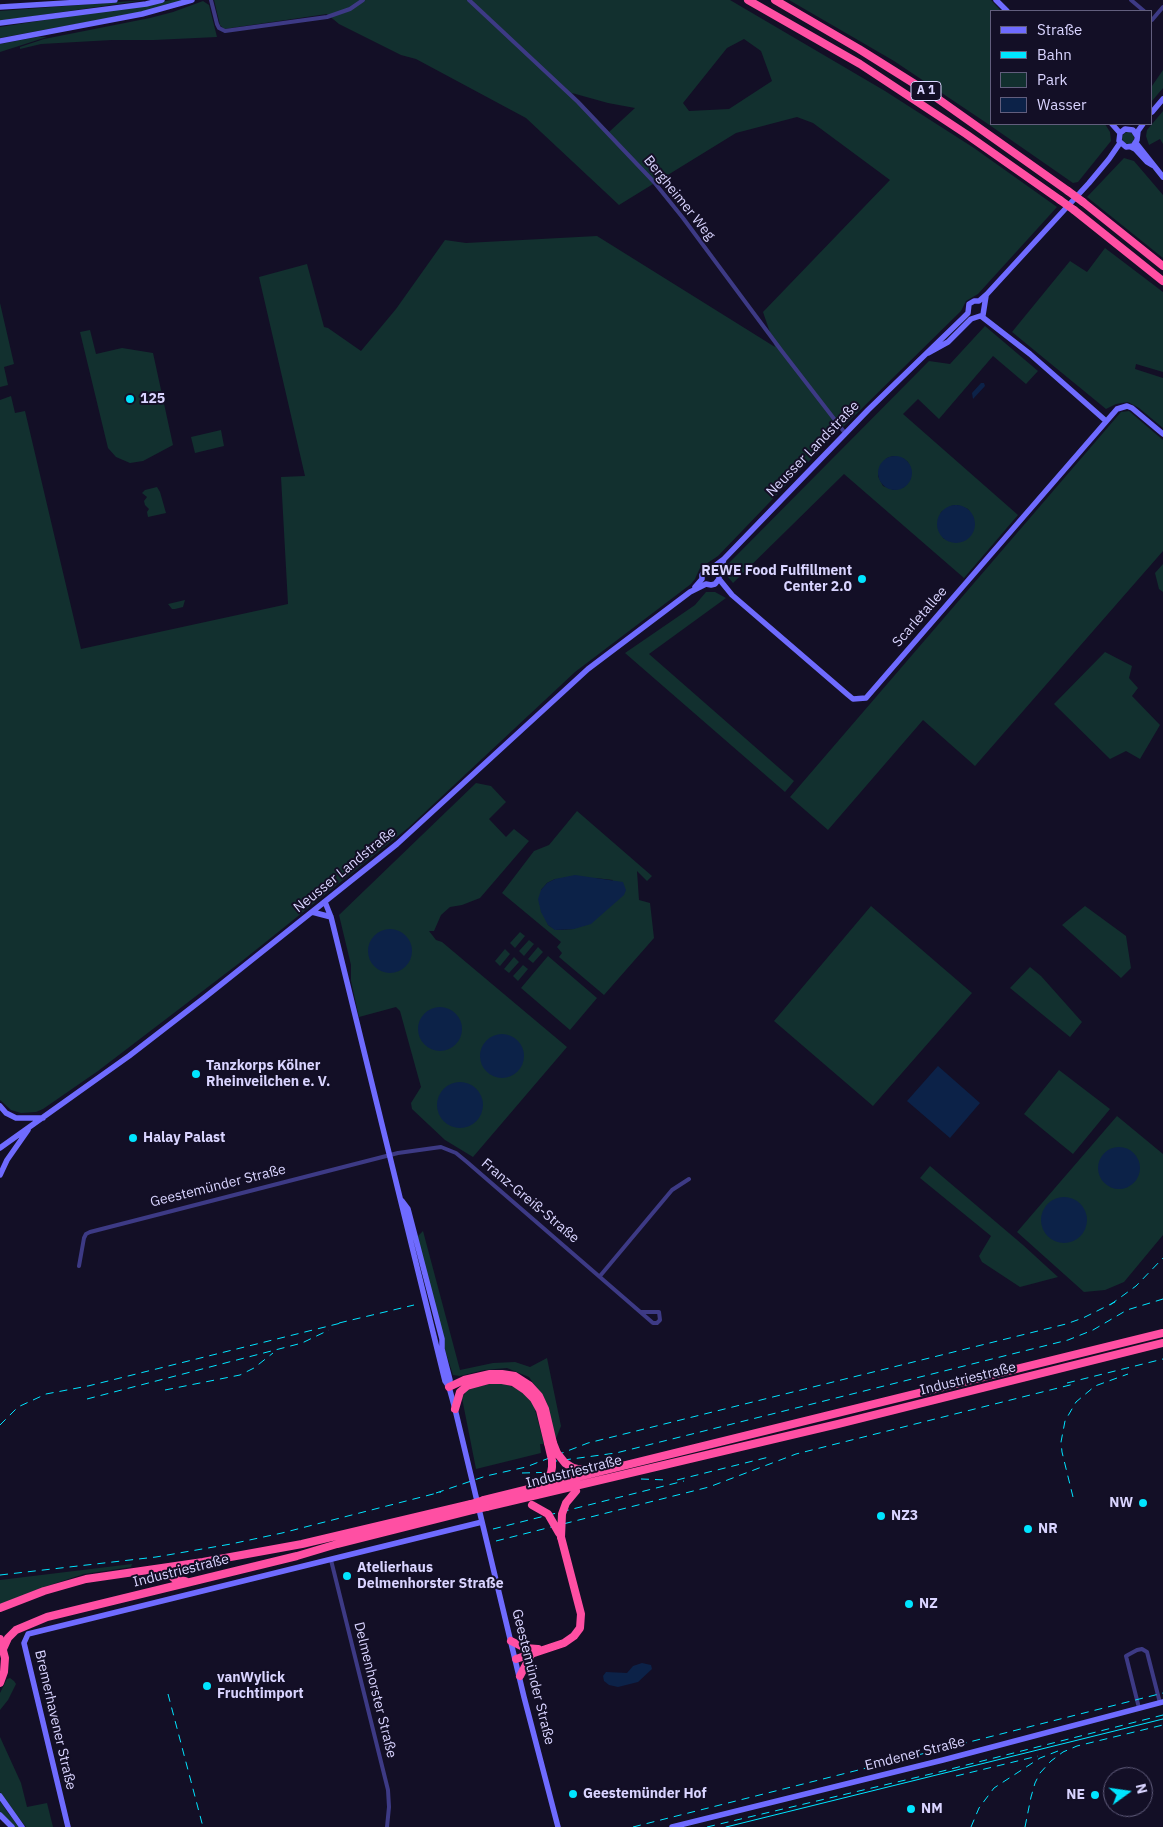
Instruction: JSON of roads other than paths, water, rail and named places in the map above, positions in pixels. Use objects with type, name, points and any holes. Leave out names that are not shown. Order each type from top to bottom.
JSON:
[{"type":"highway","name":"A 1","points":[[748,0],[860,64],[982,145],[1074,210],[1163,282]]},
{"type":"highway","name":"A 1","points":[[775,0],[934,96],[1083,202],[1163,266]]},
{"type":"highway","name":"Industriestraße","points":[[0,1608],[44,1591],[86,1579],[302,1544],[485,1504],[650,1459],[1163,1333]]},
{"type":"highway","name":"Industriestraße","points":[[505,1498],[829,1426],[1163,1343]]},
{"type":"highway","points":[[449,1386],[464,1380],[490,1374],[502,1374],[515,1376],[529,1385],[539,1396],[545,1409],[552,1460],[551,1473],[545,1480],[505,1498]]},
{"type":"highway","points":[[449,1386],[467,1386],[489,1380],[513,1382],[534,1399],[540,1410],[550,1443],[565,1463],[573,1468],[593,1470],[650,1459]]},
{"type":"highway","points":[[455,1409],[460,1392],[467,1386]]},
{"type":"highway","points":[[561,1537],[562,1514],[566,1503],[576,1491],[618,1474]]},
{"type":"highway","points":[[505,1498],[532,1505],[542,1510],[552,1519],[561,1537],[581,1614],[581,1622],[577,1633],[570,1640],[515,1656]]},
{"type":"highway","name":"Industriestraße","points":[[3,1649],[13,1632],[37,1620],[297,1556],[472,1507]]},
{"type":"highway","points":[[194,1563],[175,1568],[170,1573],[176,1580],[195,1580]]},
{"type":"highway","points":[[0,1639],[3,1649],[2,1677]]},
{"type":"highway","points":[[512,1641],[525,1648],[540,1650]]},
{"type":"highway","points":[[515,1656],[530,1655],[540,1650]]},
{"type":"highway","points":[[520,1676],[530,1655]]},
{"type":"street","points":[[0,7],[115,0]]},
{"type":"street","points":[[0,23],[146,4],[162,0]]},
{"type":"street","points":[[0,41],[142,14],[192,0]]},
{"type":"street","points":[[211,0],[217,24],[219,28],[225,31],[327,17],[350,9],[363,0]]},
{"type":"street","name":"Bergheimer Weg","points":[[469,0],[578,102],[654,182],[845,433]]},
{"type":"street","points":[[996,0],[1006,10]]},
{"type":"street","points":[[1131,0],[1143,10]]},
{"type":"street","points":[[1153,18],[1163,7]]},
{"type":"street","points":[[1153,111],[1163,99]]},
{"type":"street","points":[[1113,125],[1120,134],[1120,143],[1135,149],[1163,178]]},
{"type":"street","points":[[1119,125],[1135,131],[1137,136]]},
{"type":"street","points":[[1120,134],[1138,125]]},
{"type":"street","points":[[1142,125],[1136,143],[1150,159],[1152,165]]},
{"type":"street","name":"Neusser Landstraße","points":[[0,1148],[136,1050],[333,896],[427,818],[588,669],[704,582],[703,572],[724,559],[845,433],[968,313],[969,304],[974,301],[981,303],[987,294],[1110,159],[1120,143]]},
{"type":"street","points":[[1128,147],[1136,143]]},
{"type":"street","name":"Neusser Landstraße","points":[[1110,159],[1128,147]]},
{"type":"street","points":[[981,303],[982,315],[1106,421],[1118,409],[1127,406],[1136,411],[1163,434]]},
{"type":"street","points":[[968,313],[974,318]]},
{"type":"street","name":"Neusser Landstraße","points":[[922,357],[940,347],[974,318],[982,315]]},
{"type":"street","name":"Scarletallee","points":[[718,579],[732,594],[847,694],[853,698],[866,698],[1106,421]]},
{"type":"street","name":"Neusser Landstraße","points":[[718,579],[724,559]]},
{"type":"street","points":[[704,582],[711,585],[718,579],[712,568]]},
{"type":"street","points":[[312,912],[331,917],[333,896]]},
{"type":"street","name":"Geestemünder Straße","points":[[325,902],[331,917],[445,1381],[449,1386],[455,1409],[558,1827]]},
{"type":"street","points":[[0,1106],[11,1116],[20,1119],[43,1118]]},
{"type":"street","points":[[0,1175],[7,1160],[31,1126]]},
{"type":"street","name":"Franz-Greiß-Straße","points":[[390,1155],[431,1147],[441,1147],[456,1153],[653,1323],[658,1323],[660,1320],[661,1316],[656,1311],[641,1312]]},
{"type":"street","name":"Geestemünder Straße","points":[[79,1266],[84,1236],[90,1232],[390,1155]]},
{"type":"street","points":[[600,1276],[672,1190],[689,1180]]},
{"type":"street","name":"Industriestraße","points":[[43,1630],[482,1522]]},
{"type":"street","name":"Delmenhorster Straße","points":[[331,1560],[388,1790],[390,1807],[387,1827]]},
{"type":"street","name":"Bremerhavener Straße","points":[[43,1630],[28,1634],[24,1643],[68,1827]]},
{"type":"street","points":[[1139,1708],[1126,1656],[1133,1651],[1142,1649],[1147,1652],[1162,1702]]},
{"type":"street","name":"Emdener Straße","points":[[672,1827],[937,1762],[1162,1702]]},
{"type":"street","points":[[0,1796],[22,1827]]},
{"type":"street","points":[[0,1815],[12,1827]]},
{"type":"water","points":[[981,383],[984,383],[985,386],[973,399],[972,393]]},
{"type":"water","points":[[895,456],[907,461],[912,473],[907,485],[895,490],[883,485],[878,473],[883,461]]},
{"type":"water","points":[[956,505],[969,511],[975,524],[969,537],[956,543],[943,537],[937,524],[943,511]]},
{"type":"water","points":[[575,875],[623,882],[626,890],[624,895],[591,924],[574,929],[555,930],[548,925],[541,912],[538,899],[541,890],[547,883],[555,879]]},
{"type":"water","points":[[390,929],[402,933],[408,939],[412,951],[408,963],[402,969],[390,973],[378,969],[372,963],[368,951],[372,939],[378,933]]},
{"type":"water","points":[[440,1007],[452,1011],[458,1017],[462,1029],[458,1041],[452,1047],[440,1051],[428,1047],[422,1041],[418,1029],[422,1017],[428,1011]]},
{"type":"water","points":[[502,1034],[514,1038],[520,1044],[524,1056],[520,1068],[514,1074],[502,1078],[490,1074],[484,1068],[480,1056],[484,1044],[490,1038]]},
{"type":"water","points":[[938,1066],[980,1103],[950,1138],[907,1101]]},
{"type":"water","points":[[455,1082],[465,1082],[479,1092],[483,1105],[479,1118],[473,1124],[465,1128],[455,1128],[441,1118],[437,1110],[437,1100],[447,1086]]},
{"type":"water","points":[[1123,1147],[1131,1150],[1137,1156],[1140,1168],[1137,1180],[1131,1186],[1115,1189],[1107,1186],[1101,1180],[1098,1164],[1101,1156],[1107,1150]]},
{"type":"water","points":[[1059,1197],[1069,1197],[1081,1203],[1086,1211],[1086,1229],[1081,1237],[1073,1242],[1059,1243],[1051,1240],[1044,1233],[1041,1225],[1041,1215],[1044,1207],[1051,1200]]},
{"type":"water","points":[[642,1663],[651,1665],[652,1669],[638,1682],[618,1687],[609,1685],[604,1681],[603,1676],[606,1672],[627,1673],[633,1666]]},
{"type":"tram line","points":[[726,1827],[1163,1719]]},
{"type":"railway","points":[[1110,1305],[1136,1286],[1163,1258]]},
{"type":"railway","points":[[549,1462],[616,1453],[1068,1340],[1093,1330],[1127,1310],[1163,1299]]},
{"type":"railway","points":[[436,1493],[486,1476],[526,1467],[588,1443],[1066,1324],[1115,1302]]},
{"type":"railway","points":[[339,1323],[414,1305]]},
{"type":"railway","points":[[0,1425],[18,1407],[46,1394],[88,1386],[345,1322]]},
{"type":"railway","points":[[87,1399],[302,1343],[329,1330]]},
{"type":"railway","points":[[165,1390],[240,1375],[254,1368],[273,1353]]},
{"type":"railway","points":[[1067,1383],[1163,1359]]},
{"type":"railway","points":[[1073,1497],[1062,1452],[1061,1442],[1065,1421],[1076,1402],[1095,1386],[1128,1374]]},
{"type":"railway","points":[[496,1541],[709,1487],[796,1454],[1074,1384]]},
{"type":"railway","points":[[677,1480],[769,1457]]},
{"type":"railway","points":[[522,1473],[560,1472]]},
{"type":"railway","points":[[641,1479],[668,1480]]},
{"type":"railway","points":[[493,1529],[684,1481]]},
{"type":"railway","points":[[0,1575],[156,1557],[231,1544],[282,1533],[441,1492]]},
{"type":"railway","points":[[633,1827],[1163,1693]]},
{"type":"railway","points":[[168,1694],[203,1827]]},
{"type":"railway","points":[[707,1827],[935,1773],[1163,1715]]},
{"type":"railway","points":[[1025,1827],[1031,1797],[1040,1773],[1063,1752],[1077,1746],[1163,1725]]},
{"type":"railway","points":[[971,1827],[979,1808],[994,1788],[1040,1758],[1058,1751]]},
{"type":"railway","points":[[956,1776],[1038,1756]]},
{"type":"place","name":"125","points":[[130,399]]},
{"type":"place","name":"REWE Food Fulfillment Center 2.0","points":[[862,579]]},
{"type":"place","name":"Tanzkorps Kölner Rheinveilchen e. V.","points":[[196,1074]]},
{"type":"place","name":"Halay Palast","points":[[133,1138]]},
{"type":"place","name":"NW","points":[[1143,1503]]},
{"type":"place","name":"NZ3","points":[[881,1516]]},
{"type":"place","name":"NR","points":[[1028,1529]]},
{"type":"place","name":"Atelierhaus Delmenhorster Straße","points":[[347,1576]]},
{"type":"place","name":"NZ","points":[[909,1604]]},
{"type":"place","name":"vanWylick Fruchtimport","points":[[207,1686]]},
{"type":"place","name":"Geestemünder Hof","points":[[573,1794]]},
{"type":"place","name":"NE","points":[[1095,1795]]},
{"type":"place","name":"NM","points":[[911,1809]]}]
